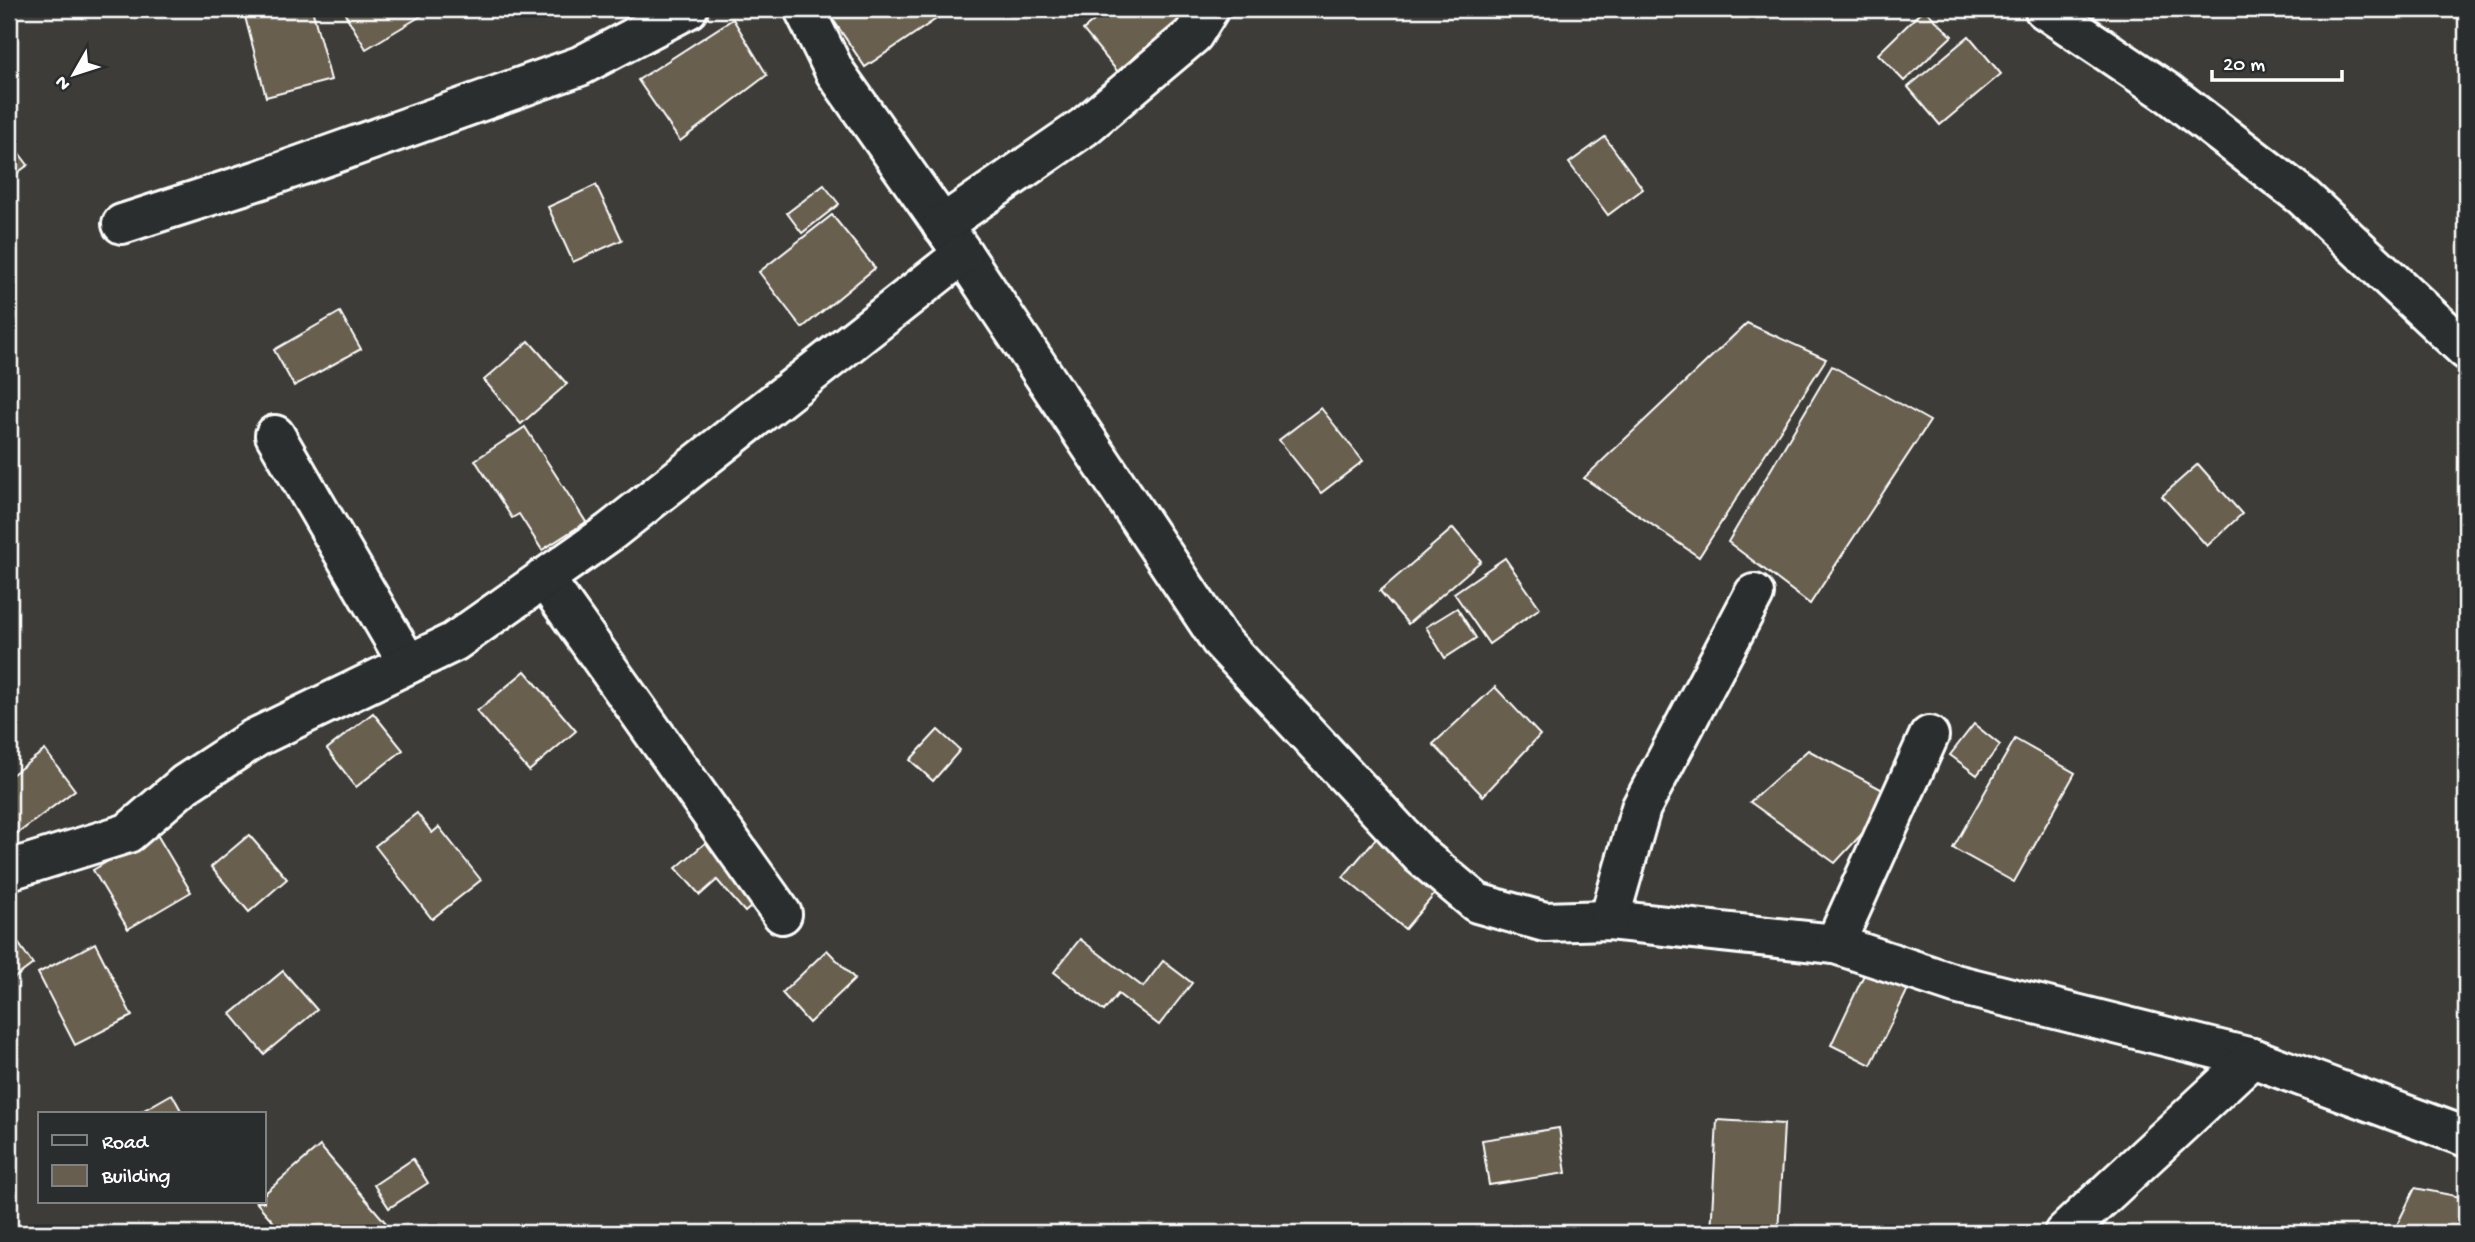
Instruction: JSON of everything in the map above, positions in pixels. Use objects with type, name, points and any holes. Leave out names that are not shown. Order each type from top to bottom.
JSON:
[{"type":"street","points":[[122,224],[262,179],[580,66],[688,9]]},
{"type":"street","points":[[804,9],[835,72],[952,240],[1220,640],[1421,856],[1477,903],[1545,922],[1609,920],[1835,944],[1955,984],[2252,1058],[2466,1137]]},
{"type":"street","points":[[9,870],[128,833],[185,784],[256,738],[454,642],[610,533],[1193,35],[1209,9]]},
{"type":"street","points":[[2044,9],[2167,92],[2302,195],[2466,350]]},
{"type":"street","points":[[275,435],[408,664]]},
{"type":"street","points":[[544,578],[782,914]]},
{"type":"street","points":[[1609,920],[1641,808],[1754,594]]},
{"type":"street","points":[[1835,944],[1929,736]]},
{"type":"street","points":[[2064,1233],[2252,1058]]},
{"type":"building","points":[[243,9],[312,9],[331,80],[266,97]]},
{"type":"building","points":[[342,9],[431,9],[431,10],[366,49]]},
{"type":"building","points":[[826,9],[951,9],[865,67]]},
{"type":"building","points":[[1108,9],[1186,9],[1193,17],[1122,77],[1083,30]]},
{"type":"building","points":[[1924,9],[1952,36],[1904,81],[1878,54]]},
{"type":"building","points":[[2071,9],[2100,9],[2087,24]]},
{"type":"building","points":[[733,19],[767,75],[680,141],[638,80]]},
{"type":"building","points":[[1969,36],[2001,74],[1940,125],[1908,87]]},
{"type":"building","points":[[1605,137],[1643,189],[1608,215],[1569,163]]},
{"type":"building","points":[[9,140],[28,165],[9,179]]},
{"type":"building","points":[[596,185],[622,240],[573,262],[548,207]]},
{"type":"building","points":[[824,185],[839,204],[802,233],[787,213]]},
{"type":"building","points":[[832,215],[875,268],[802,328],[759,272]]},
{"type":"building","points":[[340,312],[361,349],[294,386],[274,350]]},
{"type":"building","points":[[1747,323],[1826,359],[1699,557],[1584,478]]},
{"type":"building","points":[[529,341],[567,384],[521,424],[484,380]]},
{"type":"building","points":[[1832,366],[1930,421],[1810,604],[1728,542]]},
{"type":"building","points":[[1321,408],[1363,461],[1321,493],[1279,440]]},
{"type":"building","points":[[525,427],[586,522],[542,550],[519,514],[512,518],[475,460]]},
{"type":"building","points":[[2198,464],[2242,514],[2207,546],[2162,496]]},
{"type":"building","points":[[1453,528],[1481,561],[1408,624],[1380,591]]},
{"type":"building","points":[[1505,558],[1540,608],[1489,644],[1454,593]]},
{"type":"building","points":[[1457,608],[1476,638],[1445,658],[1426,627]]},
{"type":"building","points":[[525,671],[576,731],[529,771],[477,711]]},
{"type":"building","points":[[1495,687],[1540,735],[1483,796],[1433,744]]},
{"type":"building","points":[[373,713],[403,750],[356,787],[327,749]]},
{"type":"building","points":[[1974,724],[2000,745],[1977,775],[1950,755]]},
{"type":"building","points":[[938,730],[960,750],[933,781],[910,760]]},
{"type":"building","points":[[2015,739],[2075,773],[2014,882],[1953,848]]},
{"type":"building","points":[[45,750],[75,790],[9,840],[9,777]]},
{"type":"building","points":[[1808,750],[1896,797],[1835,863],[1750,802]]},
{"type":"building","points":[[417,813],[432,833],[439,827],[481,880],[432,919],[375,846]]},
{"type":"building","points":[[731,821],[782,880],[745,912],[717,880],[700,895],[676,868]]},
{"type":"building","points":[[156,833],[191,892],[128,929],[93,870]]},
{"type":"building","points":[[249,835],[287,879],[249,912],[211,867]]},
{"type":"building","points":[[1377,837],[1439,889],[1405,929],[1343,877]]},
{"type":"building","points":[[9,930],[33,964],[9,982]]},
{"type":"building","points":[[1080,939],[1143,987],[1163,961],[1192,983],[1159,1025],[1118,994],[1104,1011],[1054,972]]},
{"type":"building","points":[[95,943],[132,1016],[75,1045],[38,973]]},
{"type":"building","points":[[827,950],[855,979],[809,1023],[782,993]]},
{"type":"building","points":[[1869,964],[1910,985],[1871,1065],[1831,1045]]},
{"type":"building","points":[[283,971],[317,1010],[264,1054],[231,1014]]},
{"type":"building","points":[[172,1094],[182,1112],[140,1112]]},
{"type":"building","points":[[1717,1120],[1784,1124],[1778,1233],[1711,1233]]},
{"type":"building","points":[[1559,1128],[1566,1173],[1489,1185],[1482,1140]]},
{"type":"building","points":[[320,1146],[386,1223],[375,1233],[283,1233],[258,1204],[266,1204],[266,1192]]},
{"type":"building","points":[[413,1159],[428,1183],[389,1208],[374,1185]]},
{"type":"building","points":[[2415,1188],[2466,1198],[2466,1233],[2393,1233]]}]
